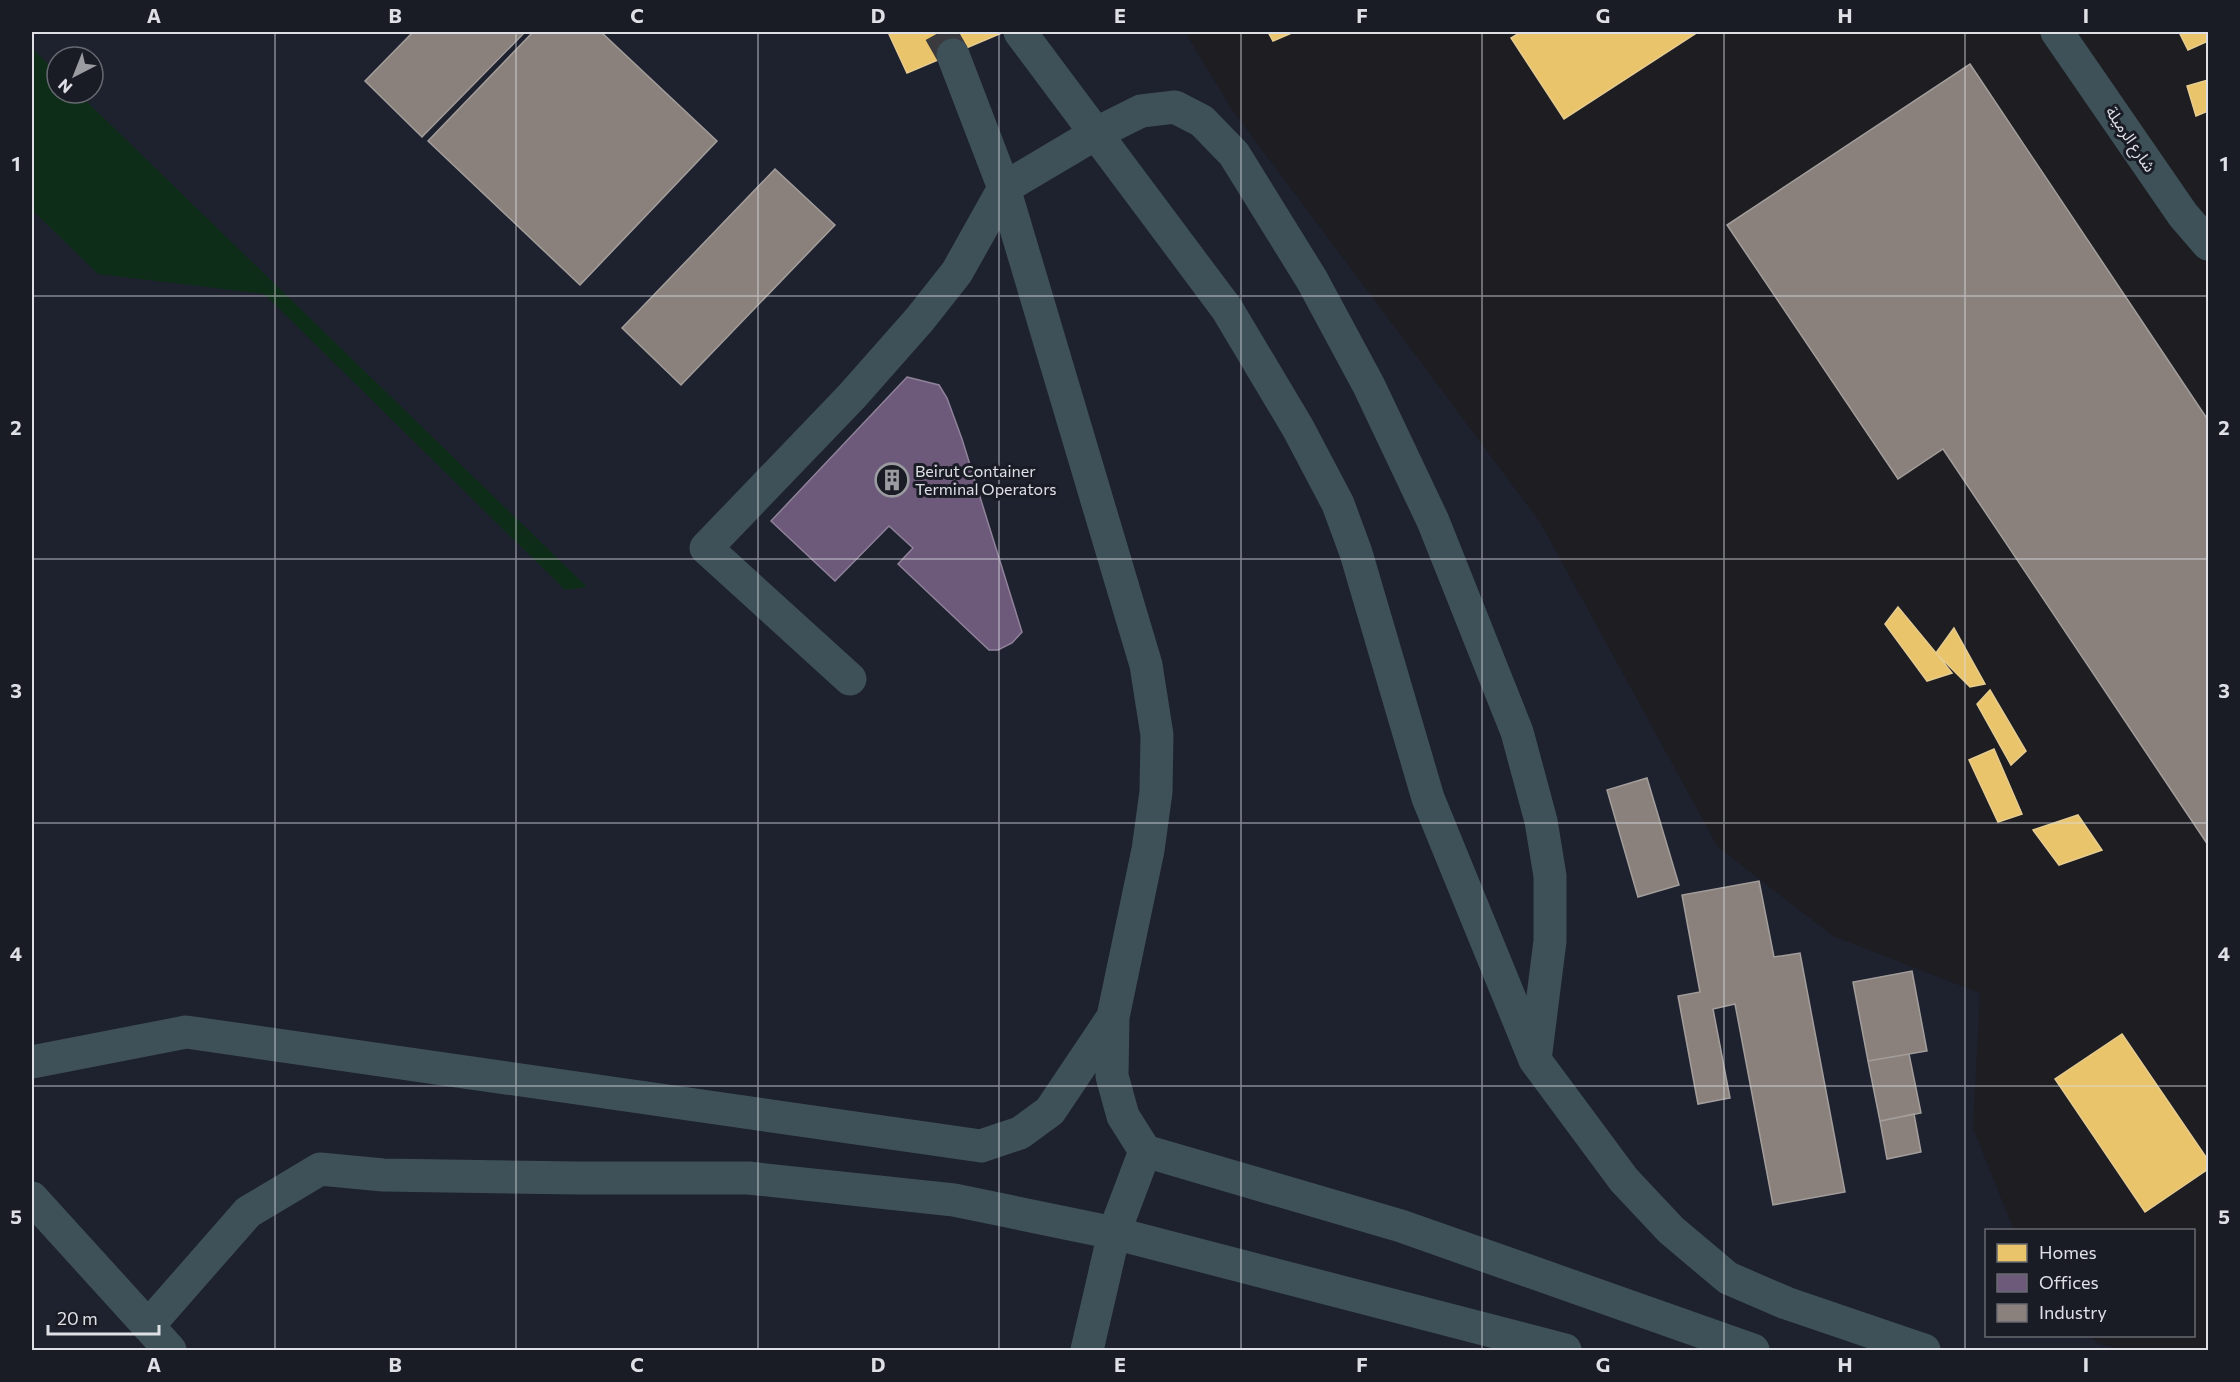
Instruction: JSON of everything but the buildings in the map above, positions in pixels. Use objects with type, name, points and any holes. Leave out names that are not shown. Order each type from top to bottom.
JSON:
[{"type":"street","points":[[1020,32],[1227,309],[1298,428],[1338,504],[1356,553],[1428,798],[1535,1060],[1624,1180],[1671,1230],[1728,1278],[1786,1303],[1924,1350]]},
{"type":"street","name":"شارع الرميلة","points":[[2057,32],[2195,208],[2208,244]]},
{"type":"street","points":[[953,55],[1004,188],[1146,665],[1157,735],[1156,792],[1148,850],[1113,1017],[1112,1076],[1123,1116],[1145,1151],[1401,1226],[1753,1350]]},
{"type":"street","points":[[850,679],[706,548],[852,396],[920,319],[957,272],[1004,188],[1095,134],[1141,111],[1175,107],[1202,121],[1234,154],[1312,280],[1369,386],[1433,521],[1517,732],[1541,821],[1550,876],[1550,941],[1535,1060]]},
{"type":"street","points":[[32,1062],[186,1032],[981,1146],[1020,1133],[1050,1111],[1113,1017]]},
{"type":"street","points":[[1087,1350],[1114,1233],[1145,1151]]},
{"type":"street","points":[[148,1326],[248,1212],[320,1169],[394,1175],[748,1178],[954,1200],[1114,1233],[1565,1350]]},
{"type":"street","points":[[32,1198],[170,1350]]},
{"type":"shaded area","points":[[32,32],[1185,32],[1231,108],[1540,522],[1718,847],[1833,936],[1980,993],[1973,1128],[2014,1229],[1985,1229],[1985,1337],[2091,1337],[2099,1344],[2124,1350],[32,1350]]},
{"type":"green space","points":[[32,48],[45,61],[45,105],[90,105],[587,587],[565,590],[264,294],[98,274],[32,210]]},
{"type":"tunnel","points":[[940,32],[953,55]]},
{"type":"place","name":"Beirut Container Terminal Operators","points":[[892,480]]}]
